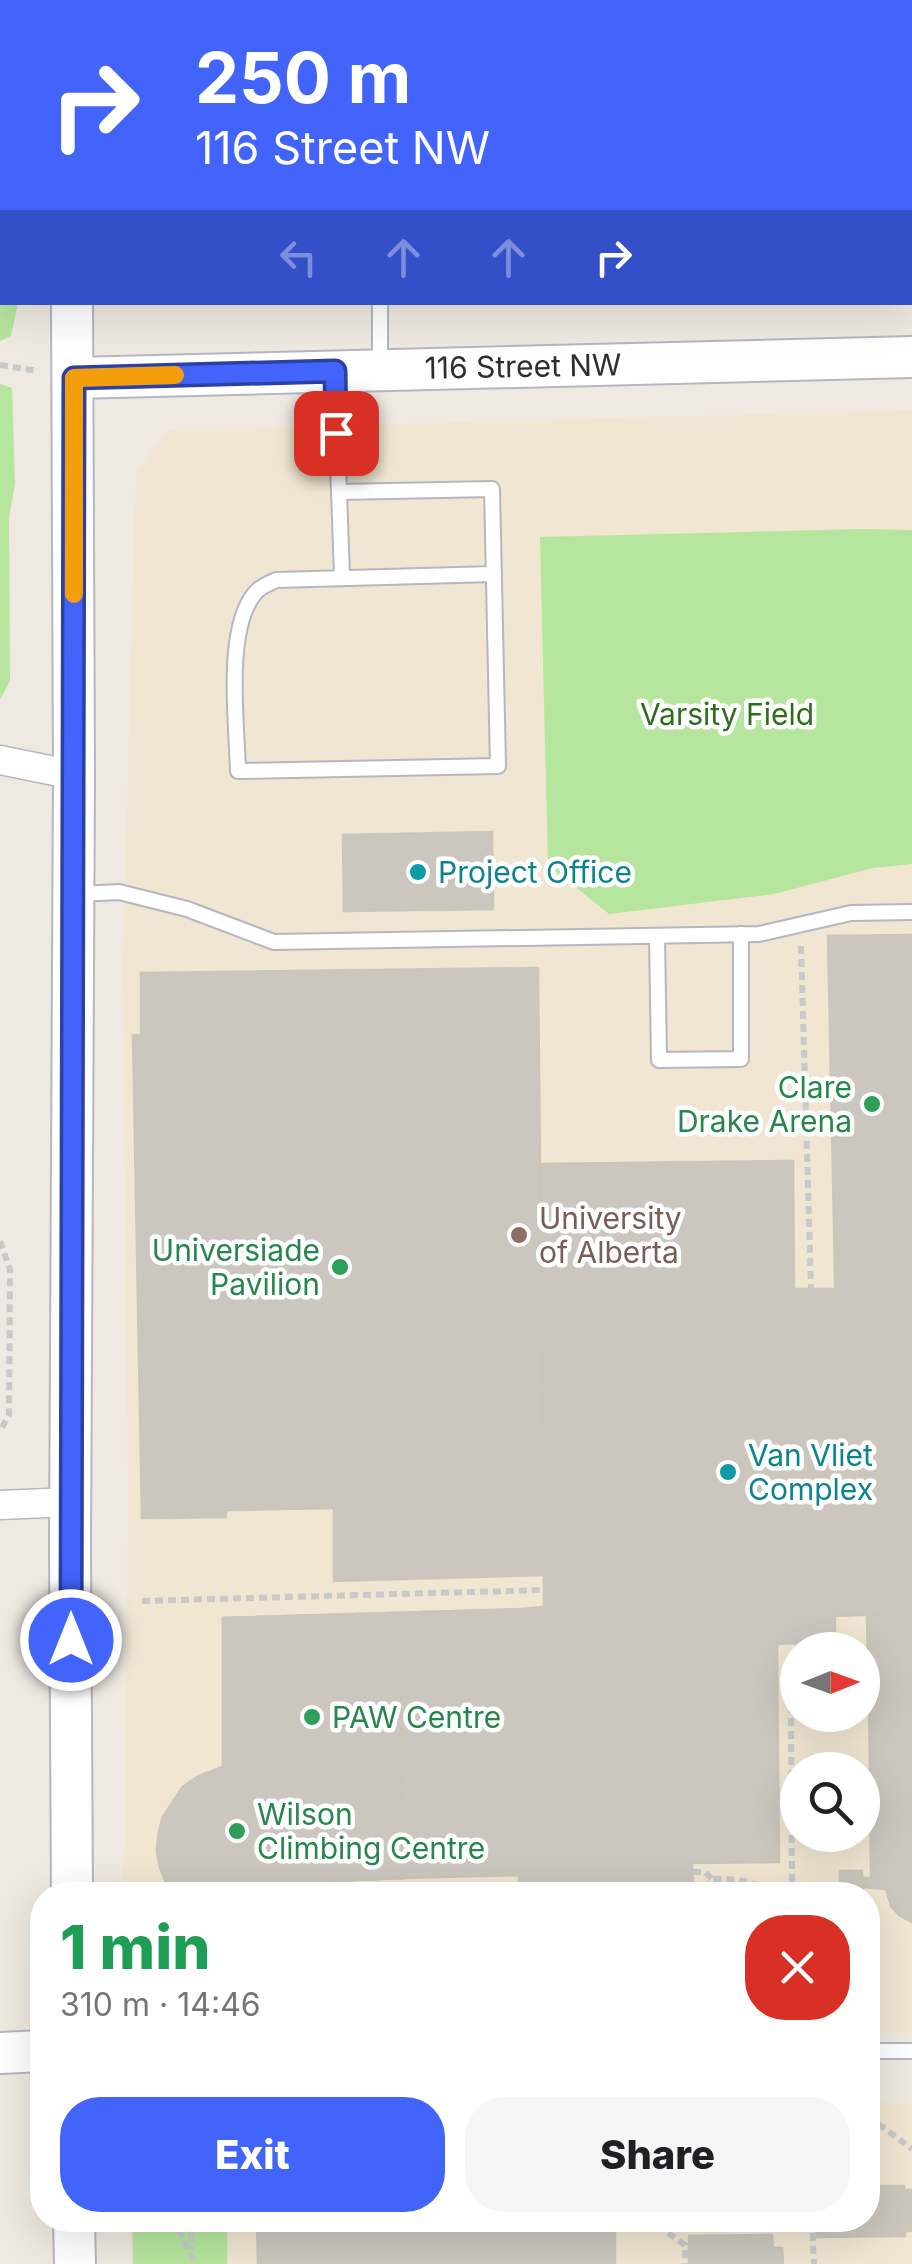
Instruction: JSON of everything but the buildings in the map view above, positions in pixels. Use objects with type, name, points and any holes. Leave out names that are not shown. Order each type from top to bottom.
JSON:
[{"type":"main road","points":[[72,305],[72,1882]]},
{"type":"main road","name":"116 Street NW","points":[[74,378],[912,356]]},
{"type":"main road","points":[[0,2052],[30,2052]]},
{"type":"main road","points":[[74,2232],[75,2264]]},
{"type":"street","points":[[0,760],[74,775]]},
{"type":"street","points":[[0,1504],[71,1502]]},
{"type":"lane","points":[[380,305],[380,370]]},
{"type":"lane","points":[[335,371],[342,577]]},
{"type":"lane","points":[[338,492],[492,489],[494,574],[498,766],[238,772],[237,638],[244,612],[257,590],[276,580],[494,574]]},
{"type":"lane","points":[[73,894],[119,892],[187,909],[274,942],[759,934],[850,914],[912,912]]},
{"type":"lane","points":[[658,936],[659,1060],[741,1059],[741,934]]},
{"type":"lane","points":[[880,2051],[912,2050]]},
{"type":"path","points":[[801,924],[810,1289]]},
{"type":"path","points":[[0,1241],[10,1270],[10,1288],[9,1415],[0,1431]]},
{"type":"path","points":[[142,1602],[544,1590]]},
{"type":"path","points":[[792,1882],[793,1852]]},
{"type":"path","points":[[693,1872],[705,1872],[712,1879],[750,1882]]},
{"type":"path","points":[[880,2125],[912,2149]]},
{"type":"path","points":[[178,2232],[195,2264]]},
{"type":"path","points":[[191,2232],[195,2264]]},
{"type":"path","points":[[813,2232],[814,2264]]},
{"type":"path","points":[[668,2233],[685,2245],[685,2264]]},
{"type":"shaded area","name":"University of Alberta","points":[[912,410],[912,2032],[880,2033],[880,1882],[121,1882],[125,1848],[128,1507],[123,962],[136,472],[168,430]]},
{"type":"shaded area","points":[[880,2103],[912,2103],[912,2264],[133,2264],[132,2232],[880,2232]]},
{"type":"green space","points":[[0,305],[18,305],[11,336],[0,341]]},
{"type":"green space","points":[[0,384],[12,388],[15,484],[9,517],[10,681],[0,700]]},
{"type":"green space","name":"Varsity Field","points":[[912,530],[912,864],[873,868],[774,894],[609,914],[548,865],[540,537]]},
{"type":"green space","points":[[132,2232],[227,2232],[227,2264],[133,2264]]},
{"type":"slow traffic","points":[[74,594],[74,378],[175,375]]},
{"type":"place","name":"Project Office","points":[[418,872]]},
{"type":"place","name":"Clare Drake Arena","points":[[872,1104]]},
{"type":"place","name":"University of Alberta","points":[[519,1235]]},
{"type":"place","name":"Universiade Pavilion","points":[[340,1267]]},
{"type":"place","name":"Van Vliet Complex","points":[[728,1472]]},
{"type":"place","name":"PAW Centre","points":[[312,1717]]},
{"type":"place","name":"Wilson Climbing Centre","points":[[237,1831]]},
{"type":"route","points":[[71,1640],[74,378],[335,371],[336,433]]}]
